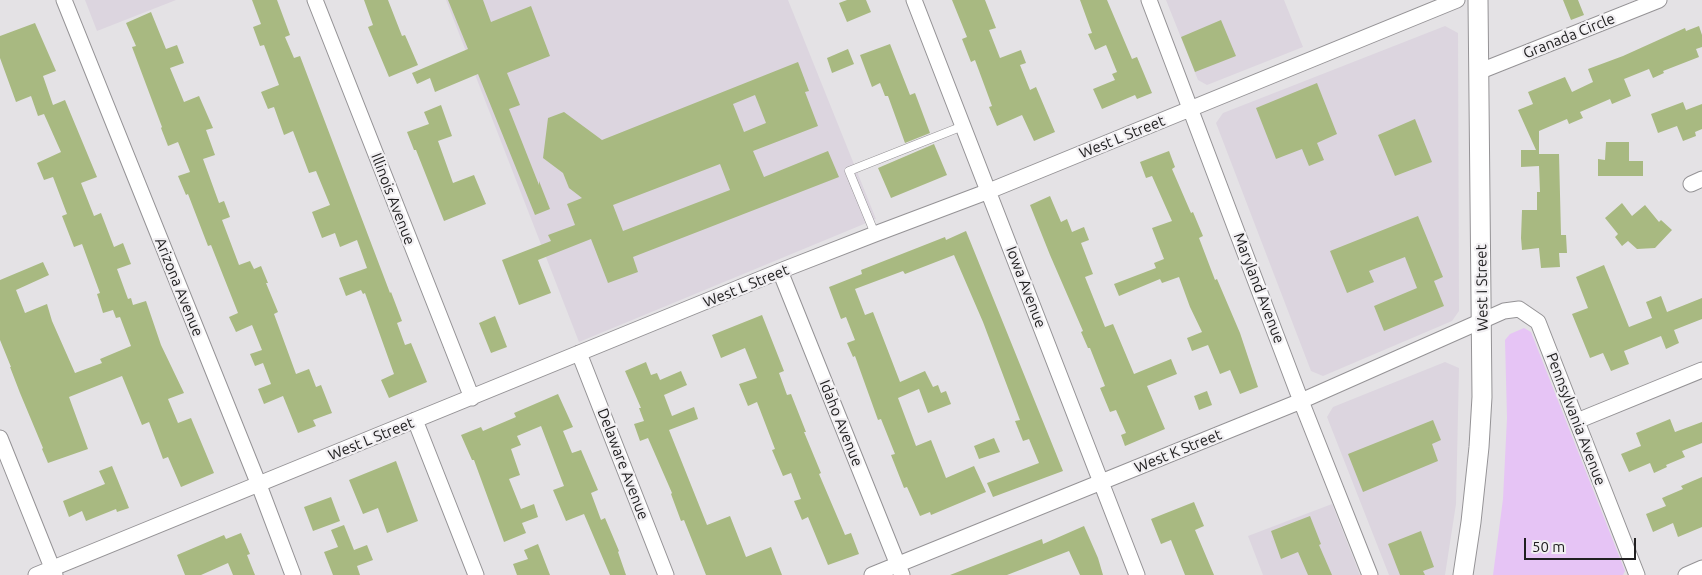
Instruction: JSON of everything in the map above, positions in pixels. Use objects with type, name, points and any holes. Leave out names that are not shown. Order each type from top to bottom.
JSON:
[{"type":"street","name":"Arizona Avenue","points":[[64,0],[293,575]]},
{"type":"street","name":"Illinois Avenue","points":[[315,0],[472,398]]},
{"type":"street","name":"Iowa Avenue","points":[[914,0],[1137,575]]},
{"type":"street","name":"Maryland Avenue","points":[[1149,0],[1301,401],[1370,575]]},
{"type":"street","name":"West L Street","points":[[36,575],[53,572],[415,420],[875,234],[989,191],[1457,0]]},
{"type":"street","name":"West I Street","points":[[1463,575],[1471,522],[1482,397],[1478,0]]},
{"type":"street","name":"Granada Circle","points":[[1478,72],[1659,0]]},
{"type":"street","name":"Idaho Avenue","points":[[780,272],[900,570]]},
{"type":"street","name":"Pennsylvania Avenue","points":[[1482,322],[1504,311],[1519,309],[1538,322],[1637,575]]},
{"type":"street","name":"West K Street","points":[[872,575],[900,570],[1101,482],[1301,401],[1482,322]]},
{"type":"street","name":"Delaware Avenue","points":[[580,353],[666,575]]},
{"type":"street","points":[[1577,421],[1702,370]]},
{"type":"street","points":[[415,420],[476,575]]},
{"type":"street","points":[[0,438],[53,572]]},
{"type":"lane","points":[[875,234],[849,171],[963,126]]},
{"type":"shaded area","points":[[85,0],[176,0],[97,31]]},
{"type":"shaded area","points":[[446,0],[788,0],[876,219],[579,342]]},
{"type":"shaded area","points":[[1166,0],[1284,0],[1303,47],[1207,85],[1198,80]]},
{"type":"shaded area","points":[[1445,26],[1458,33],[1459,311],[1452,321],[1323,376],[1311,371],[1216,123],[1223,113]]},
{"type":"shaded area","points":[[1524,328],[1531,332],[1625,571],[1623,575],[1493,575],[1503,499],[1507,418],[1505,340],[1510,334]]},
{"type":"shaded area","points":[[1445,362],[1459,368],[1456,504],[1445,575],[1389,575],[1327,417],[1333,407]]},
{"type":"shaded area","points":[[1332,504],[1360,575],[1263,575],[1248,536]]},
{"type":"building","points":[[252,0],[277,0],[290,35],[285,37],[294,58],[300,56],[402,321],[397,323],[405,345],[411,343],[427,382],[389,398],[381,380],[394,374],[365,293],[363,294],[361,290],[346,296],[339,278],[367,268],[357,240],[340,247],[335,233],[322,238],[312,212],[330,205],[316,171],[309,173],[293,131],[284,135],[274,107],[268,109],[261,92],[279,85],[264,45],[260,46],[253,27],[261,24]]},
{"type":"building","points":[[364,0],[388,0],[402,36],[405,35],[418,65],[389,77],[368,27],[373,25]]},
{"type":"building","points":[[448,0],[483,0],[491,22],[531,6],[550,56],[507,73],[520,105],[509,109],[550,209],[535,215],[478,74],[435,92],[430,78],[417,84],[412,73],[468,49]]},
{"type":"building","points":[[847,0],[866,0],[871,12],[847,22],[839,3]]},
{"type":"building","points":[[952,0],[985,0],[996,28],[989,30],[1000,58],[1021,50],[1026,63],[1020,65],[1030,90],[1036,87],[1055,132],[1034,141],[1022,115],[997,126],[989,107],[992,106],[975,60],[971,62],[962,39],[967,37]]},
{"type":"building","points":[[1080,0],[1107,0],[1132,59],[1137,57],[1152,93],[1137,99],[1135,95],[1102,109],[1093,89],[1115,80],[1112,74],[1117,72],[1106,45],[1095,50],[1088,34],[1092,33]]},
{"type":"building","points":[[1563,0],[1578,0],[1584,15],[1571,20]]},
{"type":"building","points":[[151,12],[166,49],[177,45],[184,63],[170,68],[184,102],[199,96],[213,128],[206,130],[215,155],[203,159],[219,203],[224,201],[230,217],[222,220],[239,265],[250,261],[254,269],[261,266],[278,312],[274,314],[296,374],[309,369],[316,387],[321,385],[332,413],[313,420],[316,426],[298,433],[283,396],[264,404],[258,389],[271,384],[263,363],[255,366],[250,354],[262,350],[252,325],[236,332],[229,317],[238,313],[211,245],[208,246],[188,194],[186,195],[178,176],[190,172],[178,142],[168,146],[132,47],[136,46],[126,23]]},
{"type":"building","points":[[1221,20],[1236,56],[1195,72],[1181,37]]},
{"type":"building","points":[[35,23],[56,71],[43,76],[53,105],[65,100],[97,177],[81,183],[94,216],[101,213],[114,247],[123,243],[131,264],[117,269],[128,299],[131,298],[133,305],[146,301],[161,345],[184,393],[168,399],[178,423],[191,418],[214,473],[181,487],[168,457],[163,459],[149,422],[142,425],[122,376],[69,397],[88,449],[48,463],[0,340],[0,280],[43,262],[49,275],[16,290],[25,313],[47,304],[52,321],[75,373],[102,363],[100,359],[131,346],[120,317],[116,318],[113,310],[103,313],[97,294],[100,293],[82,244],[74,247],[62,216],[67,214],[53,177],[44,180],[37,163],[61,152],[44,114],[38,116],[31,96],[16,102],[0,58],[0,36]]},
{"type":"building","points":[[1699,26],[1702,35],[1702,47],[1696,49],[1699,57],[1663,71],[1664,73],[1653,78],[1649,69],[1624,79],[1631,96],[1612,104],[1610,99],[1580,112],[1583,118],[1569,124],[1567,119],[1539,131],[1539,154],[1559,154],[1561,235],[1566,235],[1567,253],[1559,253],[1560,267],[1541,268],[1539,248],[1522,250],[1521,238],[1522,210],[1537,210],[1537,192],[1540,192],[1539,166],[1521,167],[1521,150],[1536,150],[1518,110],[1533,104],[1528,92],[1565,77],[1572,92],[1593,82],[1588,69],[1623,56],[1685,28],[1686,31]]},
{"type":"building","points":[[890,44],[910,95],[915,93],[930,133],[905,143],[888,96],[885,96],[880,83],[872,87],[860,55]]},
{"type":"building","points":[[848,49],[854,64],[832,73],[827,58]]},
{"type":"building","points":[[798,62],[809,91],[805,92],[818,126],[753,151],[764,177],[828,151],[839,177],[633,257],[638,272],[608,283],[591,239],[538,260],[551,293],[519,305],[502,260],[551,241],[548,235],[575,225],[567,204],[582,198],[569,188],[563,173],[543,158],[548,118],[564,112],[602,140]],"holes":[[[755,95],[766,123],[744,132],[733,104]],[[720,164],[730,190],[623,231],[613,205]]]},
{"type":"building","points":[[1317,83],[1337,134],[1317,143],[1324,160],[1309,166],[1302,149],[1276,159],[1256,108]]},
{"type":"building","points":[[1683,102],[1686,110],[1702,104],[1702,129],[1695,132],[1696,136],[1683,141],[1677,126],[1658,133],[1651,114]]},
{"type":"building","points":[[441,105],[452,136],[438,141],[453,183],[474,175],[486,204],[444,221],[407,132],[429,124],[424,112]]},
{"type":"building","points":[[1415,119],[1432,162],[1395,176],[1378,135]]},
{"type":"building","points":[[1606,142],[1629,142],[1629,161],[1643,161],[1643,176],[1598,176],[1598,159],[1605,160]]},
{"type":"building","points":[[934,144],[947,175],[891,198],[878,168]]},
{"type":"building","points":[[1169,151],[1175,167],[1172,169],[1203,236],[1199,238],[1215,280],[1217,279],[1240,333],[1258,387],[1240,394],[1230,370],[1220,374],[1208,345],[1192,351],[1187,338],[1202,332],[1179,277],[1162,283],[1160,279],[1119,296],[1114,284],[1156,268],[1154,263],[1164,259],[1152,228],[1172,221],[1152,176],[1146,178],[1140,162]]},
{"type":"building","points":[[1050,196],[1061,222],[1067,219],[1072,232],[1084,227],[1089,240],[1081,243],[1093,274],[1085,277],[1105,327],[1113,324],[1134,374],[1171,359],[1177,374],[1147,386],[1165,429],[1125,446],[1121,435],[1126,433],[1116,410],[1110,412],[1100,388],[1105,386],[1090,348],[1088,348],[1081,332],[1083,331],[1030,205]]},
{"type":"building","points":[[1622,203],[1632,216],[1645,205],[1659,222],[1661,220],[1672,230],[1655,248],[1637,249],[1628,241],[1622,246],[1615,237],[1618,234],[1605,218]]},
{"type":"building","points":[[1418,216],[1443,277],[1434,281],[1444,306],[1384,331],[1374,306],[1417,288],[1405,257],[1369,271],[1374,282],[1347,293],[1330,251]]},
{"type":"building","points":[[966,231],[1063,471],[993,497],[987,483],[1039,463],[1029,439],[1023,441],[1015,421],[1020,420],[983,322],[954,255],[905,274],[903,271],[855,289],[865,315],[873,312],[900,382],[925,371],[933,387],[938,385],[941,393],[946,391],[951,404],[928,413],[919,389],[898,398],[916,446],[931,440],[946,478],[974,466],[986,492],[931,515],[930,512],[920,516],[907,487],[904,488],[891,455],[895,454],[881,419],[878,420],[855,356],[853,357],[847,343],[855,340],[846,317],[841,319],[829,287],[862,274],[861,270],[945,237],[946,240]]},
{"type":"building","points":[[1604,265],[1629,327],[1652,318],[1646,302],[1661,296],[1667,312],[1702,298],[1702,319],[1674,330],[1679,343],[1666,349],[1661,336],[1624,351],[1629,364],[1611,371],[1603,353],[1590,358],[1572,314],[1588,308],[1576,277]]},
{"type":"building","points":[[762,315],[784,371],[779,373],[787,395],[791,394],[821,473],[819,474],[845,535],[851,533],[859,554],[828,565],[808,517],[802,520],[794,501],[801,499],[791,473],[783,476],[772,450],[775,449],[757,402],[748,406],[739,384],[757,378],[745,348],[721,358],[712,335]]},
{"type":"building","points":[[495,316],[507,347],[491,353],[479,323]]},
{"type":"building","points":[[646,362],[651,375],[657,373],[660,380],[681,371],[687,385],[664,395],[672,416],[694,407],[698,419],[669,430],[707,525],[730,516],[746,557],[771,547],[782,575],[706,575],[684,520],[681,521],[672,493],[648,438],[640,441],[634,424],[644,421],[639,408],[641,408],[625,371]]},
{"type":"building","points":[[1207,391],[1212,405],[1199,410],[1194,396]]},
{"type":"building","points":[[558,394],[573,427],[563,431],[572,453],[581,450],[598,490],[591,493],[601,520],[605,518],[619,551],[626,575],[610,575],[584,514],[566,521],[553,490],[564,486],[541,426],[517,436],[521,445],[511,449],[520,475],[509,479],[521,509],[534,504],[538,517],[522,523],[526,533],[504,542],[474,460],[472,460],[461,435],[481,427],[483,431],[516,417],[514,413]]},
{"type":"building","points":[[1670,419],[1675,432],[1702,422],[1702,443],[1682,451],[1685,457],[1666,465],[1667,467],[1654,473],[1650,463],[1629,472],[1621,454],[1641,446],[1636,433]]},
{"type":"building","points":[[1433,420],[1441,440],[1432,444],[1438,461],[1363,492],[1348,454]]},
{"type":"building","points":[[994,438],[1000,452],[979,459],[974,446]]},
{"type":"building","points":[[396,461],[418,521],[387,533],[378,508],[363,514],[349,480]]},
{"type":"building","points":[[112,466],[129,508],[117,512],[116,509],[86,521],[82,511],[69,517],[63,501],[105,484],[99,471]]},
{"type":"building","points":[[1702,477],[1702,527],[1678,537],[1673,523],[1653,532],[1646,514],[1666,506],[1662,498],[1683,489],[1681,486]]},
{"type":"building","points":[[331,497],[340,521],[313,531],[304,507]]},
{"type":"building","points":[[1194,502],[1204,526],[1195,530],[1214,575],[1185,575],[1171,540],[1161,544],[1151,519]]},
{"type":"building","points":[[1310,516],[1321,544],[1319,545],[1332,575],[1308,575],[1298,552],[1281,559],[1271,531]]},
{"type":"building","points":[[344,525],[354,550],[367,545],[373,560],[357,566],[360,575],[333,575],[324,552],[338,547],[331,530]]},
{"type":"building","points":[[1084,526],[1103,575],[1080,575],[1069,551],[1007,575],[950,575],[1042,539],[1043,544]]},
{"type":"building","points":[[1421,531],[1434,567],[1423,571],[1425,575],[1400,575],[1388,544]]},
{"type":"building","points":[[241,533],[250,554],[247,555],[255,575],[233,575],[228,563],[201,575],[185,575],[177,555],[224,535],[226,539]]},
{"type":"building","points":[[538,544],[550,575],[517,575],[513,564],[528,559],[524,550]]}]
